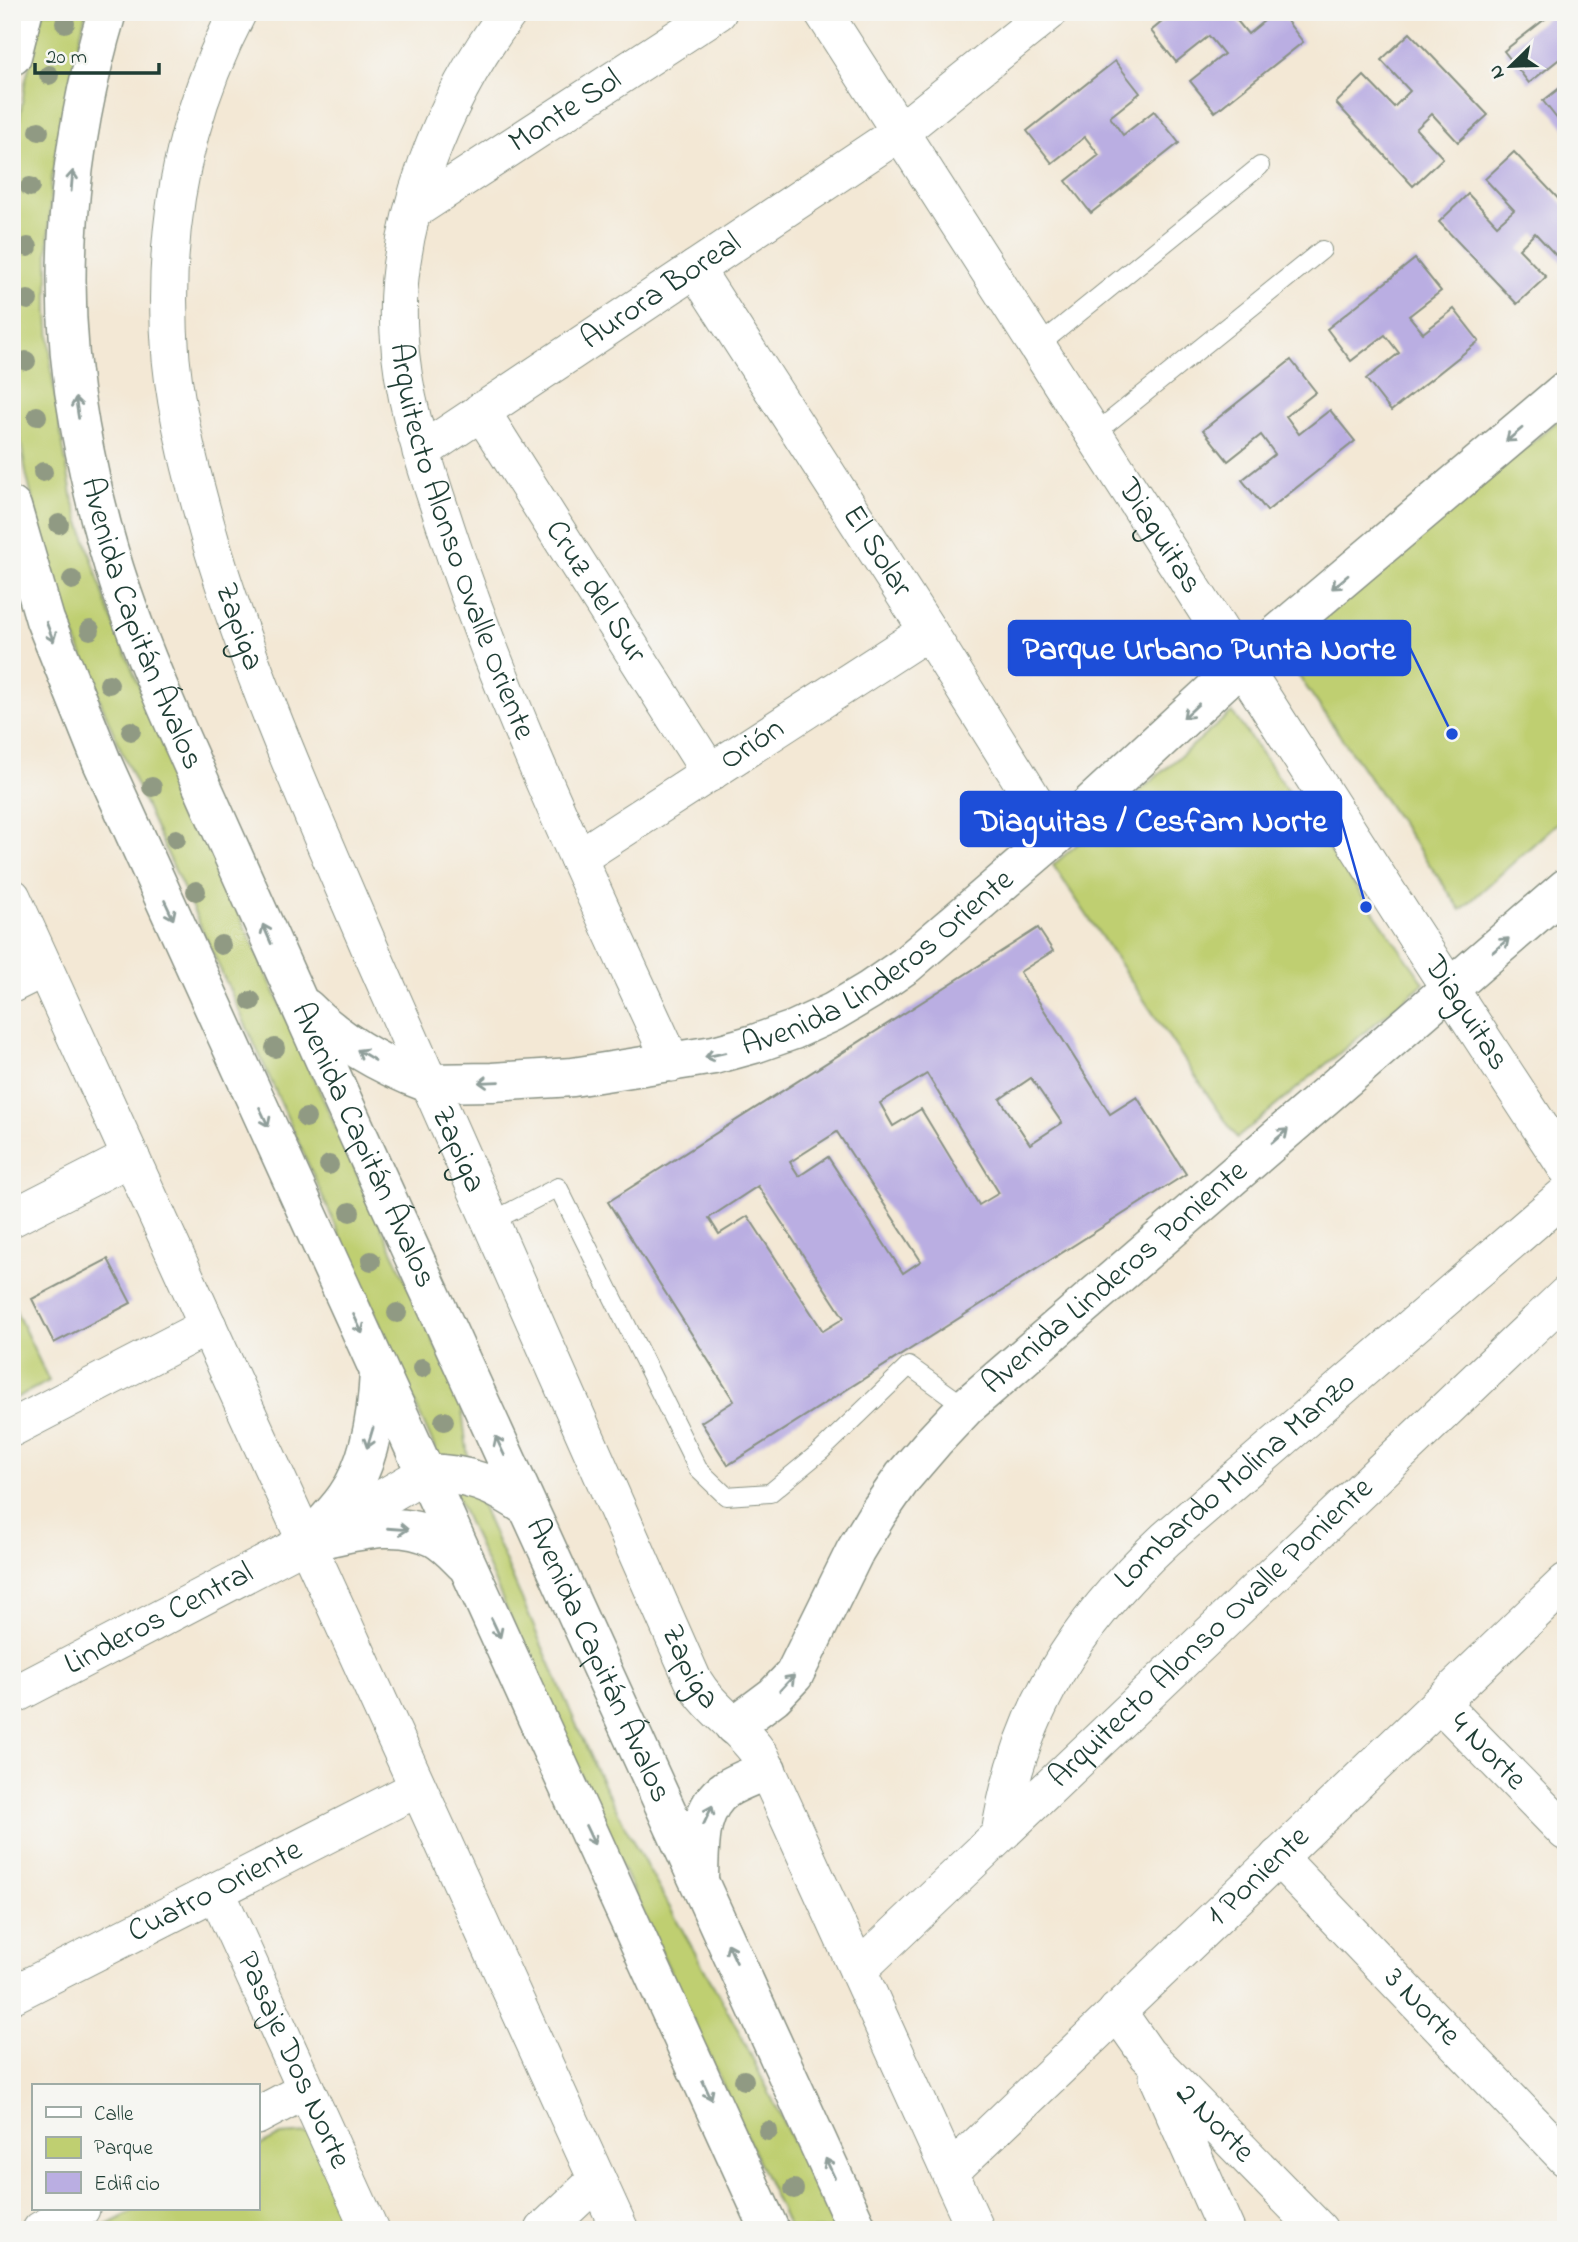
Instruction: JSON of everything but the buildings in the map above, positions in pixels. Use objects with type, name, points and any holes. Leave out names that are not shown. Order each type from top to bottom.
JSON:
[{"type":"main road","points":[[12,56],[23,12]]},
{"type":"main road","name":"Avenida Capitán Ávalos","points":[[107,12],[85,96],[76,148],[66,263],[70,367],[104,537],[145,654],[295,996],[858,2230]]},
{"type":"main road","name":"Avenida Linderos Oriente","points":[[428,1083],[573,1076],[714,1055],[794,1030],[861,996],[906,965],[1056,836],[1241,665],[1566,390]]},
{"type":"main road","points":[[12,507],[46,620],[102,762],[770,2230]]},
{"type":"main road","name":"Avenida Linderos Poniente","points":[[734,1726],[774,1696],[794,1675],[855,1551],[878,1513],[903,1477],[966,1407],[1566,888]]},
{"type":"main road","points":[[295,996],[334,1033],[356,1049],[391,1068],[428,1083]]},
{"type":"main road","points":[[307,1542],[347,1496],[356,1479],[375,1421],[379,1371]]},
{"type":"main road","points":[[425,1473],[453,1474],[480,1480],[505,1492],[528,1508]]},
{"type":"main road","points":[[307,1542],[373,1529],[412,1530],[443,1543],[467,1566]]},
{"type":"main road","points":[[699,1881],[700,1839],[703,1821],[709,1809],[727,1789],[767,1770]]},
{"type":"street","name":"Zapiga","points":[[238,12],[203,89],[188,134],[178,182],[171,240],[169,298],[172,361],[180,422],[202,511],[228,598],[260,689],[296,777],[489,1223],[693,1680],[710,1706],[754,1746],[767,1770],[976,2230]]},
{"type":"street","name":"Arquitecto Alonso Ovalle Oriente","points":[[509,12],[472,69],[448,115],[428,162],[413,212],[403,251],[399,291],[398,332],[402,372],[421,452],[488,649],[578,858],[672,1063]]},
{"type":"street","name":"Monte Sol","points":[[413,212],[719,12]]},
{"type":"street","name":"Diaguitas","points":[[823,12],[1566,1167]]},
{"type":"street","name":"Aurora Boreal","points":[[421,452],[900,132],[1049,12]]},
{"type":"street","name":"El Solar","points":[[695,269],[928,631],[1056,836]]},
{"type":"street","name":"Cruz del Sur","points":[[481,411],[710,773]]},
{"type":"street","name":"Orión","points":[[578,858],[928,631]]},
{"type":"street","points":[[12,897],[620,2230]]},
{"type":"street","points":[[12,984],[44,968]]},
{"type":"street","points":[[12,1218],[131,1157]]},
{"type":"street","name":"Lombardo Molina Manzo","points":[[1000,1834],[1009,1787],[1028,1728],[1046,1689],[1069,1652],[1114,1591],[1166,1539],[1566,1194]]},
{"type":"street","name":"Arquitecto Alonso Ovalle Poniente","points":[[858,1970],[1566,1295]]},
{"type":"street","points":[[12,1428],[208,1326]]},
{"type":"street","name":"Linderos Central","points":[[12,1696],[307,1542],[425,1473]]},
{"type":"street","name":"1 Poniente","points":[[950,2172],[1440,1703],[1561,1599]]},
{"type":"street","name":"4 Norte","points":[[1440,1703],[1566,1832]]},
{"type":"street","name":"Cuatro Oriente","points":[[12,1994],[418,1788]]},
{"type":"street","name":"3 Norte","points":[[1278,1857],[1566,2158]]},
{"type":"street","name":"Pasaje Dos Norte","points":[[216,1891],[370,2230]]},
{"type":"street","name":"2 Norte","points":[[1117,2011],[1147,2054],[1319,2230]]},
{"type":"street","points":[[1147,2054],[1226,2230]]},
{"type":"street","points":[[259,2115],[306,2090]]},
{"type":"street","points":[[544,2230],[597,2180]]},
{"type":"street","points":[[41,2230],[79,2210]]},
{"type":"lane","points":[[1038,346],[1260,166]]},
{"type":"lane","points":[[1094,434],[1322,250]]},
{"type":"lane","points":[[489,1223],[558,1187],[698,1469],[726,1496],[770,1493],[821,1451],[909,1366],[966,1407]]},
{"type":"green space","points":[[43,12],[86,12],[59,130],[51,186],[48,312],[52,375],[73,500],[109,612],[170,762],[461,1402],[471,1482],[596,1770],[741,2035],[836,2230],[790,2230],[620,1863],[152,820],[110,725],[64,609],[26,473],[12,385],[12,170],[25,83]]},
{"type":"green space","points":[[1566,414],[1566,815],[1461,910],[1282,652]]},
{"type":"green space","points":[[1232,712],[1424,983],[1237,1138],[1053,865]]},
{"type":"green space","points":[[12,1303],[49,1381],[12,1400]]},
{"type":"green space","points":[[309,2133],[354,2230],[97,2230],[136,2210],[259,2210],[259,2146],[281,2135]]},
{"type":"place","name":"Parque Urbano Punta Norte","points":[[1452,734]]},
{"type":"place","name":"Diaguitas / Cesfam Norte","points":[[1366,907]]}]
